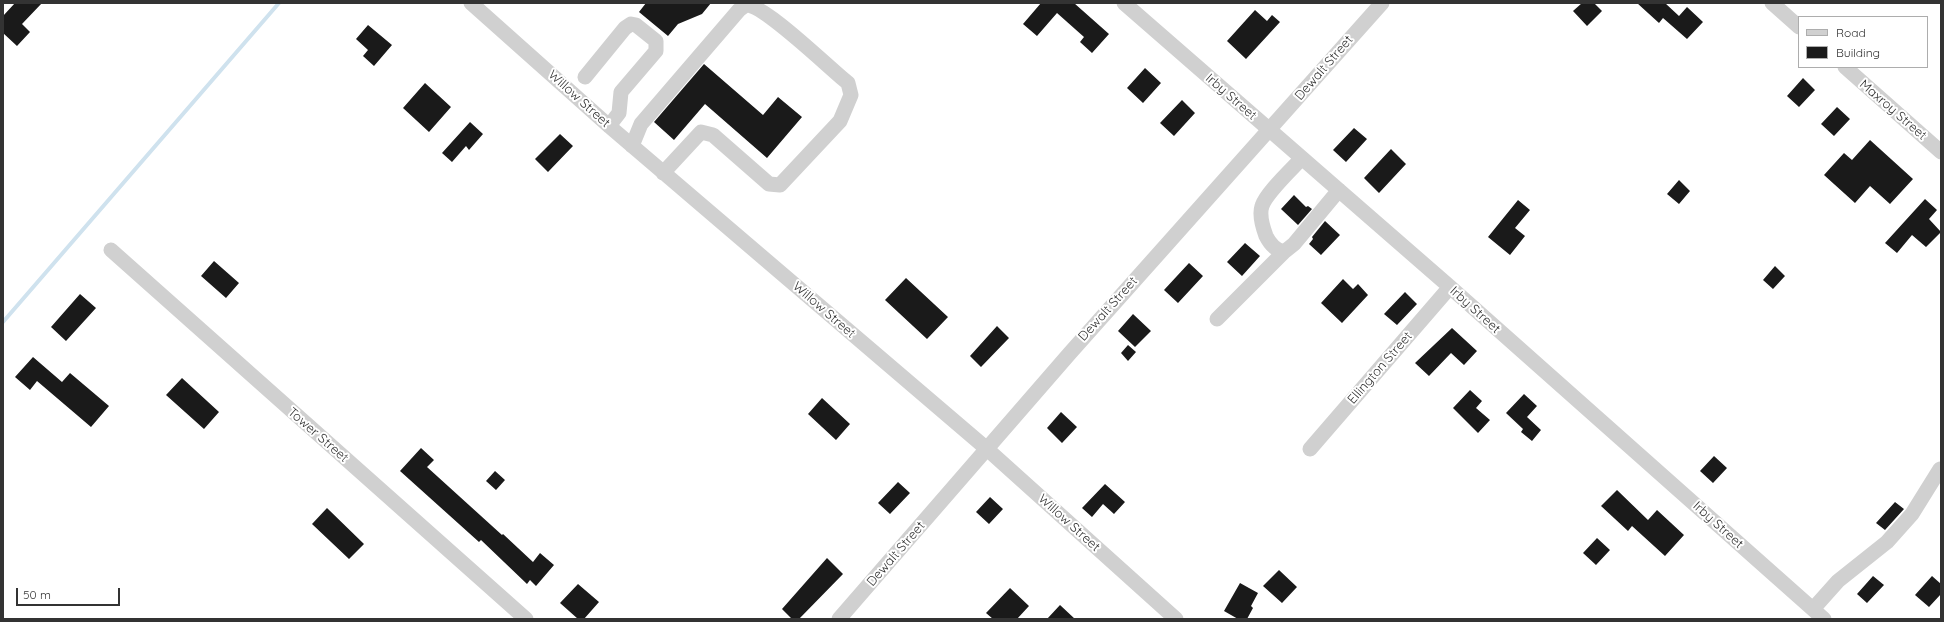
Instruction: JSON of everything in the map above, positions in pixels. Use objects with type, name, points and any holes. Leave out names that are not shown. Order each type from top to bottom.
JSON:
[{"type":"street","name":"Willow Street","points":[[471,3],[663,173],[987,450],[1176,619]]},
{"type":"street","name":"Irby Street","points":[[1124,3],[1450,287],[1824,619]]},
{"type":"street","name":"Dewalt Street","points":[[839,619],[1180,229],[1382,3]]},
{"type":"street","points":[[1772,3],[1798,25]]},
{"type":"street","points":[[632,146],[641,124],[746,5],[755,6],[848,82],[851,95],[840,121],[780,185],[769,184],[713,135],[701,132],[663,173]]},
{"type":"street","points":[[585,77],[625,28],[631,24],[636,25],[656,41],[656,51],[621,92],[619,113],[609,126]]},
{"type":"street","name":"Maxroy Street","points":[[1846,68],[1941,152]]},
{"type":"street","points":[[1284,252],[1272,246],[1268,239],[1261,220],[1262,206],[1302,158]]},
{"type":"street","points":[[1217,319],[1284,252],[1294,244],[1339,190]]},
{"type":"street","name":"Tower Street","points":[[111,250],[526,619]]},
{"type":"street","name":"Ellington Street","points":[[1310,449],[1450,287]]},
{"type":"street","points":[[1813,609],[1838,581],[1887,542],[1912,514],[1940,469]]},
{"type":"building","points":[[15,3],[42,3],[22,24],[30,32],[17,46],[3,33],[3,16]]},
{"type":"building","points":[[646,3],[711,3],[702,14],[678,24],[668,36],[639,12]]},
{"type":"building","points":[[1041,3],[1074,3],[1109,34],[1092,53],[1080,42],[1084,37],[1057,13],[1037,36],[1023,24]]},
{"type":"building","points":[[1582,3],[1594,3],[1602,11],[1587,26],[1573,11]]},
{"type":"building","points":[[1637,3],[1665,3],[1679,16],[1687,7],[1703,22],[1687,39],[1663,18],[1659,23]]},
{"type":"building","points":[[1255,10],[1267,21],[1272,15],[1280,22],[1246,59],[1227,41]]},
{"type":"building","points":[[368,25],[392,45],[374,66],[363,56],[368,50],[356,39]]},
{"type":"building","points":[[704,64],[763,115],[778,97],[802,117],[767,158],[705,104],[674,140],[654,122]]},
{"type":"building","points":[[1145,68],[1161,83],[1143,103],[1127,88]]},
{"type":"building","points":[[1803,78],[1815,90],[1799,107],[1787,96]]},
{"type":"building","points":[[425,83],[451,107],[429,132],[403,108]]},
{"type":"building","points":[[1182,100],[1195,113],[1174,136],[1160,123]]},
{"type":"building","points":[[1837,107],[1850,119],[1834,136],[1821,124]]},
{"type":"building","points":[[470,122],[483,134],[469,150],[466,146],[452,162],[442,153]]},
{"type":"building","points":[[1354,128],[1367,139],[1346,162],[1333,150]]},
{"type":"building","points":[[560,134],[573,146],[548,172],[535,159]]},
{"type":"building","points":[[1870,140],[1913,179],[1890,204],[1870,186],[1855,203],[1824,175],[1844,153],[1852,160]]},
{"type":"building","points":[[1391,149],[1406,164],[1379,193],[1364,178]]},
{"type":"building","points":[[1679,180],[1690,191],[1679,204],[1667,194]]},
{"type":"building","points":[[1294,195],[1306,207],[1308,206],[1312,209],[1298,225],[1281,209]]},
{"type":"building","points":[[1925,199],[1937,210],[1929,219],[1941,232],[1926,247],[1912,235],[1897,253],[1885,243]]},
{"type":"building","points":[[1518,200],[1530,210],[1515,228],[1525,236],[1510,255],[1488,237]]},
{"type":"building","points":[[1325,221],[1340,235],[1321,255],[1309,244],[1313,239],[1312,237]]},
{"type":"building","points":[[1245,243],[1260,256],[1242,276],[1227,262]]},
{"type":"building","points":[[214,261],[239,283],[226,298],[201,276]]},
{"type":"building","points":[[1189,263],[1203,276],[1178,303],[1164,290]]},
{"type":"building","points":[[1775,266],[1785,276],[1773,289],[1763,280]]},
{"type":"building","points":[[906,278],[948,317],[927,339],[885,300]]},
{"type":"building","points":[[1343,279],[1353,289],[1358,284],[1368,295],[1342,323],[1321,303]]},
{"type":"building","points":[[1405,292],[1417,304],[1397,325],[1384,314]]},
{"type":"building","points":[[80,294],[96,308],[66,341],[51,327]]},
{"type":"building","points":[[1133,314],[1151,331],[1135,347],[1118,331]]},
{"type":"building","points":[[997,326],[1009,338],[981,367],[970,356]]},
{"type":"building","points":[[1452,328],[1477,351],[1464,365],[1451,353],[1429,376],[1415,363]]},
{"type":"building","points":[[1128,345],[1136,352],[1128,361],[1121,353]]},
{"type":"building","points":[[33,357],[62,382],[70,373],[109,406],[91,427],[37,381],[30,390],[15,377]]},
{"type":"building","points":[[182,378],[219,412],[204,429],[166,395]]},
{"type":"building","points":[[1470,390],[1482,401],[1476,408],[1490,420],[1478,433],[1453,408]]},
{"type":"building","points":[[1524,394],[1537,406],[1527,417],[1541,430],[1532,441],[1521,432],[1523,429],[1506,413]]},
{"type":"building","points":[[822,398],[850,424],[836,440],[808,414]]},
{"type":"building","points":[[1061,412],[1077,427],[1062,443],[1047,428]]},
{"type":"building","points":[[421,448],[434,460],[427,467],[502,535],[503,534],[533,562],[540,553],[554,565],[536,586],[530,580],[527,584],[481,540],[479,542],[400,471]]},
{"type":"building","points":[[1714,456],[1727,468],[1713,483],[1700,471]]},
{"type":"building","points":[[495,471],[505,480],[496,490],[486,481]]},
{"type":"building","points":[[898,482],[910,493],[890,514],[878,503]]},
{"type":"building","points":[[1105,484],[1125,502],[1114,514],[1103,504],[1092,517],[1082,508]]},
{"type":"building","points":[[1617,490],[1648,520],[1657,510],[1684,535],[1665,556],[1632,526],[1628,531],[1601,506]]},
{"type":"building","points":[[990,497],[1003,509],[989,524],[976,512]]},
{"type":"building","points":[[1895,502],[1904,509],[1885,530],[1876,523]]},
{"type":"building","points":[[327,508],[364,544],[349,559],[312,524]]},
{"type":"building","points":[[1597,538],[1610,550],[1596,565],[1583,553]]},
{"type":"building","points":[[827,558],[843,574],[799,619],[792,619],[782,609]]},
{"type":"building","points":[[1279,570],[1297,587],[1282,603],[1263,586]]},
{"type":"building","points":[[1873,576],[1884,585],[1867,603],[1857,594]]},
{"type":"building","points":[[1932,576],[1941,584],[1941,594],[1929,607],[1915,595]]},
{"type":"building","points":[[1240,583],[1258,593],[1251,606],[1253,608],[1247,619],[1238,619],[1224,611]]},
{"type":"building","points":[[578,584],[599,602],[584,619],[578,619],[560,603]]},
{"type":"building","points":[[1010,588],[1029,606],[1017,619],[993,619],[986,613]]},
{"type":"building","points":[[1060,605],[1075,619],[1047,619]]},
{"type":"waterway","points":[[3,322],[279,3]]}]
